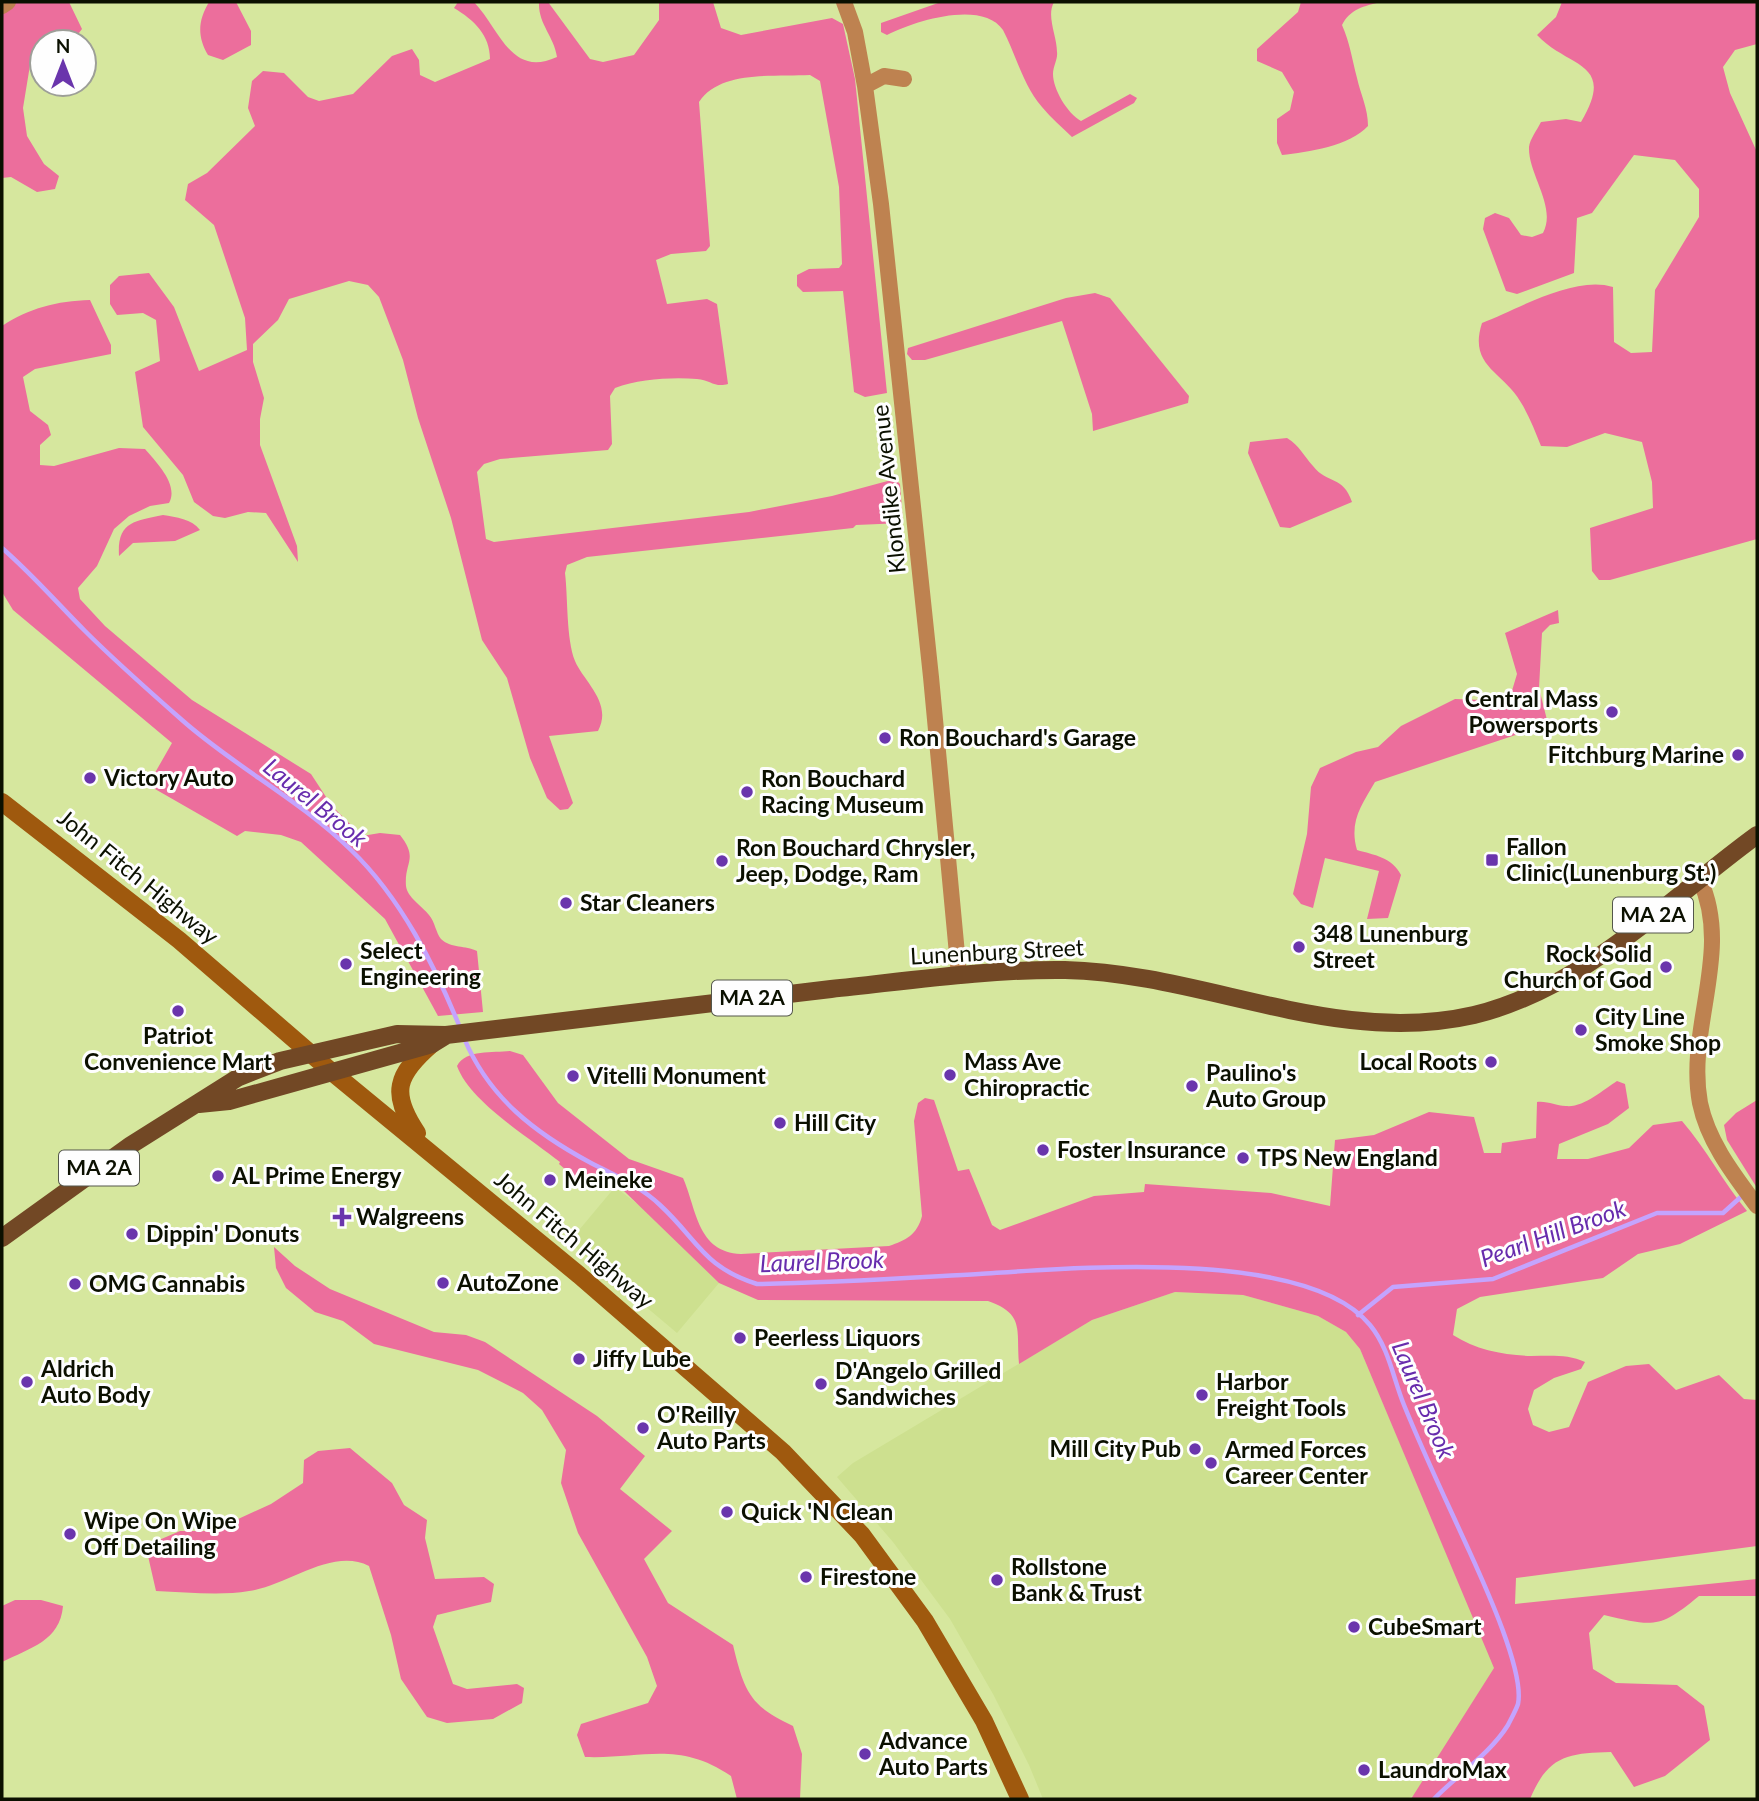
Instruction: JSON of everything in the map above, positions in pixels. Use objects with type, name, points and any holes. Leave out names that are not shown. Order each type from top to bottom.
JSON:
[{"type":"main road","name":"John Fitch Highway","points":[[2,802],[169,931],[332,1072],[736,1409],[814,1483],[862,1535],[925,1621],[984,1721],[1020,1799]]},
{"type":"main road","name":"MA 2A","points":[[1700,880],[1757,835]]},
{"type":"main road","name":"Lunenburg Street","points":[[199,1104],[229,1101],[439,1040],[483,1031],[958,975],[1050,970],[1116,974],[1325,1017],[1392,1024],[1429,1023],[1475,1015],[1543,988],[1598,955],[1700,880]]},
{"type":"main road","name":"Lunenburg Street","points":[[2,1238],[131,1145],[239,1077],[311,1053],[397,1034],[439,1040]]},
{"type":"main road","points":[[428,1151],[404,1116],[400,1100],[405,1072],[411,1062],[439,1040]]},
{"type":"street","points":[[2,6],[8,2]]},
{"type":"street","name":"Klondike Avenue","points":[[844,2],[855,32],[865,86],[901,387],[958,975]]},
{"type":"street","points":[[865,86],[884,76],[904,79]]},
{"type":"street","points":[[1700,880],[1711,908],[1713,934],[1699,1047],[1700,1103],[1716,1147],[1750,1196]]},
{"type":"shaded area","points":[[16,2],[69,2],[82,28],[28,28],[28,77],[23,108],[27,136],[44,164],[59,176],[55,189],[37,192],[11,177],[2,178],[2,13]]},
{"type":"shaded area","points":[[209,2],[236,2],[251,31],[251,45],[223,60],[208,55],[200,29]]},
{"type":"shaded area","points":[[458,2],[474,2],[508,48],[528,61],[541,62],[557,57],[541,17],[539,2],[548,2],[590,59],[603,62],[634,55],[659,20],[659,2],[713,2],[721,28],[741,35],[832,18],[843,24],[855,79],[887,393],[865,397],[854,392],[843,291],[803,292],[797,286],[797,275],[809,269],[839,268],[842,264],[839,187],[820,81],[810,75],[749,77],[720,85],[708,92],[699,102],[710,246],[706,251],[671,254],[656,260],[667,304],[707,299],[717,304],[728,384],[720,385],[697,379],[666,379],[615,388],[610,396],[612,444],[608,450],[500,459],[484,464],[477,472],[486,539],[494,542],[749,512],[832,496],[895,479],[900,484],[903,523],[856,525],[853,528],[587,557],[567,565],[565,573],[572,652],[579,669],[596,693],[602,711],[598,731],[549,736],[573,803],[568,809],[560,810],[547,798],[530,758],[507,678],[482,640],[451,518],[418,418],[403,360],[379,297],[368,285],[349,281],[289,299],[278,320],[253,344],[253,362],[264,398],[260,419],[260,445],[297,546],[298,562],[266,513],[248,512],[225,518],[213,516],[194,502],[183,475],[143,427],[135,372],[160,361],[156,320],[143,313],[117,315],[110,304],[110,285],[119,276],[149,273],[174,307],[199,371],[247,350],[245,318],[214,225],[185,200],[188,184],[207,173],[255,126],[248,108],[252,81],[263,71],[284,73],[308,97],[319,101],[353,94],[392,56],[412,49],[419,60],[420,75],[435,82],[490,59],[484,35],[454,8]]},
{"type":"shaded area","points":[[941,2],[1054,2],[1051,20],[1057,55],[1054,80],[1066,107],[1081,121],[1130,94],[1137,98],[1134,103],[1072,137],[1035,98],[1003,30],[993,21],[965,14],[931,19],[887,35],[881,32],[881,23]]},
{"type":"shaded area","points":[[1301,2],[1381,2],[1353,12],[1342,25],[1366,108],[1368,126],[1351,139],[1340,143],[1282,155],[1277,143],[1277,119],[1290,110],[1294,92],[1282,72],[1257,61],[1257,49],[1298,12]]},
{"type":"shaded area","points":[[1562,2],[1757,2],[1757,44],[1735,50],[1723,67],[1730,93],[1757,152],[1757,539],[1610,580],[1599,580],[1592,571],[1590,528],[1653,508],[1652,482],[1642,442],[1605,433],[1567,447],[1541,446],[1520,401],[1483,359],[1479,338],[1482,323],[1564,289],[1598,285],[1613,287],[1614,342],[1631,353],[1652,352],[1655,290],[1699,217],[1699,189],[1675,160],[1634,155],[1592,213],[1577,218],[1574,273],[1517,294],[1506,291],[1483,229],[1485,218],[1495,213],[1509,218],[1521,235],[1532,237],[1543,233],[1547,212],[1530,157],[1532,138],[1541,122],[1566,119],[1581,122],[1591,102],[1594,87],[1584,68],[1537,35],[1556,17]]},
{"type":"shaded area","points":[[1095,293],[1110,298],[1189,396],[1188,403],[1093,431],[1092,414],[1062,321],[925,360],[912,360],[907,354],[908,348],[1066,298]]},
{"type":"shaded area","points":[[90,300],[111,345],[111,354],[35,369],[23,377],[30,411],[48,425],[51,435],[40,445],[40,465],[54,466],[119,448],[145,449],[169,482],[171,496],[169,503],[150,506],[129,516],[114,529],[97,566],[78,588],[80,599],[105,626],[192,700],[311,774],[332,806],[362,836],[380,833],[400,835],[410,855],[406,878],[409,894],[431,918],[441,939],[477,951],[483,1012],[438,1016],[385,919],[301,842],[281,835],[245,831],[237,836],[148,785],[172,743],[13,610],[2,592],[2,326],[22,314],[44,307]]},
{"type":"shaded area","points":[[1287,438],[1319,472],[1340,484],[1352,502],[1290,528],[1280,527],[1248,453],[1250,442]]},
{"type":"shaded area","points":[[163,515],[188,521],[200,530],[175,541],[133,543],[119,556],[121,536],[129,525]]},
{"type":"shaded area","points":[[1558,610],[1559,623],[1550,625],[1542,633],[1539,688],[1548,724],[1375,782],[1365,799],[1355,823],[1357,850],[1388,860],[1401,875],[1388,918],[1367,919],[1379,871],[1325,858],[1313,908],[1301,904],[1293,894],[1307,834],[1311,787],[1320,768],[1356,752],[1378,747],[1401,726],[1455,699],[1482,700],[1511,694],[1517,674],[1505,633]]},
{"type":"shaded area","points":[[510,1051],[523,1055],[558,1103],[629,1159],[683,1178],[707,1238],[715,1246],[741,1254],[889,1246],[910,1236],[922,1216],[914,1121],[918,1103],[925,1098],[934,1100],[958,1171],[969,1169],[992,1225],[1000,1230],[1094,1196],[1144,1192],[1145,1184],[1271,1193],[1330,1206],[1335,1140],[1374,1135],[1429,1112],[1474,1117],[1484,1153],[1501,1153],[1502,1143],[1536,1138],[1537,1102],[1572,1106],[1593,1098],[1617,1081],[1625,1084],[1629,1108],[1608,1124],[1559,1144],[1557,1159],[1588,1159],[1629,1148],[1653,1125],[1682,1121],[1747,1211],[1680,1244],[1638,1254],[1603,1278],[1480,1297],[1457,1309],[1453,1335],[1481,1348],[1501,1353],[1565,1357],[1585,1362],[1581,1369],[1554,1378],[1534,1390],[1528,1409],[1533,1425],[1549,1432],[1569,1427],[1588,1382],[1626,1366],[1649,1364],[1676,1390],[1719,1375],[1744,1399],[1757,1400],[1757,1546],[1516,1578],[1515,1604],[1757,1579],[1757,1596],[1699,1596],[1674,1615],[1654,1622],[1645,1623],[1604,1615],[1589,1633],[1593,1669],[1616,1683],[1677,1685],[1704,1706],[1710,1740],[1665,1776],[1634,1787],[1611,1752],[1571,1756],[1552,1765],[1530,1799],[1411,1799],[1494,1668],[1360,1349],[1346,1332],[1318,1316],[1243,1295],[1175,1292],[1092,1320],[1019,1364],[1018,1332],[1013,1317],[1008,1311],[988,1301],[758,1300],[719,1283],[624,1191],[596,1179],[587,1188],[559,1164],[560,1162],[518,1131],[474,1093],[457,1066],[461,1061],[473,1054]]},
{"type":"shaded area","points":[[1757,1100],[1757,1188],[1727,1140],[1724,1125],[1736,1113]]},
{"type":"shaded area","points":[[615,1187],[652,1215],[719,1283],[677,1333],[569,1242]]},
{"type":"shaded area","points":[[274,1247],[295,1266],[330,1289],[434,1332],[466,1335],[485,1342],[597,1416],[645,1456],[620,1489],[672,1531],[644,1559],[668,1603],[733,1645],[741,1674],[751,1695],[767,1711],[793,1726],[802,1754],[800,1799],[737,1799],[731,1776],[694,1758],[660,1754],[585,1757],[577,1735],[581,1724],[648,1703],[657,1686],[647,1657],[578,1533],[561,1483],[566,1450],[542,1410],[523,1393],[478,1370],[374,1344],[343,1321],[315,1312],[286,1288],[276,1268]]},
{"type":"shaded area","points":[[1175,1292],[1243,1295],[1318,1316],[1346,1332],[1360,1349],[1495,1668],[1414,1795],[1407,1799],[1043,1799],[993,1694],[950,1619],[893,1542],[837,1477],[853,1463],[1092,1320]]},
{"type":"shaded area","points":[[350,1448],[392,1483],[404,1505],[427,1520],[425,1538],[435,1579],[484,1577],[494,1584],[491,1602],[437,1615],[433,1627],[453,1684],[467,1689],[517,1684],[524,1688],[522,1703],[493,1719],[447,1723],[427,1717],[401,1679],[391,1635],[369,1566],[355,1561],[325,1564],[264,1588],[249,1591],[156,1591],[148,1556],[152,1543],[180,1531],[212,1531],[271,1504],[303,1483],[304,1460],[318,1451]]},
{"type":"shaded area","points":[[15,1600],[41,1600],[63,1606],[61,1618],[56,1628],[42,1642],[2,1662],[2,1606]]},
{"type":"waterway","name":"Laurel Brook","points":[[2,548],[109,654],[182,720],[311,815],[351,850],[386,889],[401,911],[428,958],[461,1030]]},
{"type":"waterway","name":"Laurel Brook","points":[[464,1038],[487,1079],[516,1112],[570,1151],[644,1192],[660,1205],[713,1261],[739,1277],[757,1284],[1070,1268],[1185,1268],[1243,1273],[1295,1283],[1339,1300],[1370,1325],[1382,1343],[1411,1423],[1491,1600],[1515,1669],[1518,1704],[1508,1725],[1483,1755],[1434,1799]]},
{"type":"waterway","name":"Pearl Hill Brook","points":[[1358,1315],[1393,1287],[1493,1279],[1657,1213],[1723,1213],[1743,1195]]},
{"type":"place","name":"Central Mass Powersports","points":[[1612,712]]},
{"type":"place","name":"Ron Bouchard's Garage","points":[[885,738]]},
{"type":"place","name":"Fitchburg Marine","points":[[1738,755]]},
{"type":"place","name":"Victory Auto","points":[[90,778]]},
{"type":"place","name":"Ron Bouchard Racing Museum","points":[[747,792]]},
{"type":"place","name":"Fallon Clinic(Lunenburg St.)","points":[[1492,860]]},
{"type":"place","name":"Ron Bouchard Chrysler, Jeep, Dodge, Ram","points":[[722,861]]},
{"type":"place","name":"Star Cleaners","points":[[566,903]]},
{"type":"place","name":"348 Lunenburg Street","points":[[1299,947]]},
{"type":"place","name":"Select Engineering","points":[[346,964]]},
{"type":"place","name":"Rock Solid Church of God","points":[[1666,967]]},
{"type":"place","name":"Patriot Convenience Mart","points":[[178,1011]]},
{"type":"place","name":"City Line Smoke Shop","points":[[1581,1030]]},
{"type":"place","name":"Local Roots","points":[[1491,1062]]},
{"type":"place","name":"Mass Ave Chiropractic","points":[[950,1075]]},
{"type":"place","name":"Vitelli Monument","points":[[573,1076]]},
{"type":"place","name":"Paulino's Auto Group","points":[[1192,1086]]},
{"type":"place","name":"Hill City","points":[[780,1123]]},
{"type":"place","name":"Foster Insurance","points":[[1043,1150]]},
{"type":"place","name":"TPS New England","points":[[1243,1158]]},
{"type":"place","name":"AL Prime Energy","points":[[218,1176]]},
{"type":"place","name":"Meineke","points":[[550,1180]]},
{"type":"place","name":"Walgreens","points":[[342,1217]]},
{"type":"place","name":"Dippin' Donuts","points":[[132,1234]]},
{"type":"place","name":"AutoZone","points":[[443,1283]]},
{"type":"place","name":"OMG Cannabis","points":[[75,1284]]},
{"type":"place","name":"Peerless Liquors","points":[[740,1338]]},
{"type":"place","name":"Jiffy Lube","points":[[579,1359]]},
{"type":"place","name":"Aldrich Auto Body","points":[[27,1382]]},
{"type":"place","name":"D'Angelo Grilled Sandwiches","points":[[821,1384]]},
{"type":"place","name":"Harbor Freight Tools","points":[[1202,1395]]},
{"type":"place","name":"O'Reilly Auto Parts","points":[[643,1428]]},
{"type":"place","name":"Mill City Pub","points":[[1195,1449]]},
{"type":"place","name":"Armed Forces Career Center","points":[[1211,1463]]},
{"type":"place","name":"Quick 'N Clean","points":[[727,1512]]},
{"type":"place","name":"Wipe On Wipe Off Detailing","points":[[70,1534]]},
{"type":"place","name":"Firestone","points":[[806,1577]]},
{"type":"place","name":"Rollstone Bank & Trust","points":[[997,1580]]},
{"type":"place","name":"CubeSmart","points":[[1354,1627]]},
{"type":"place","name":"Advance Auto Parts","points":[[865,1754]]},
{"type":"place","name":"LaundroMax","points":[[1364,1770]]}]
